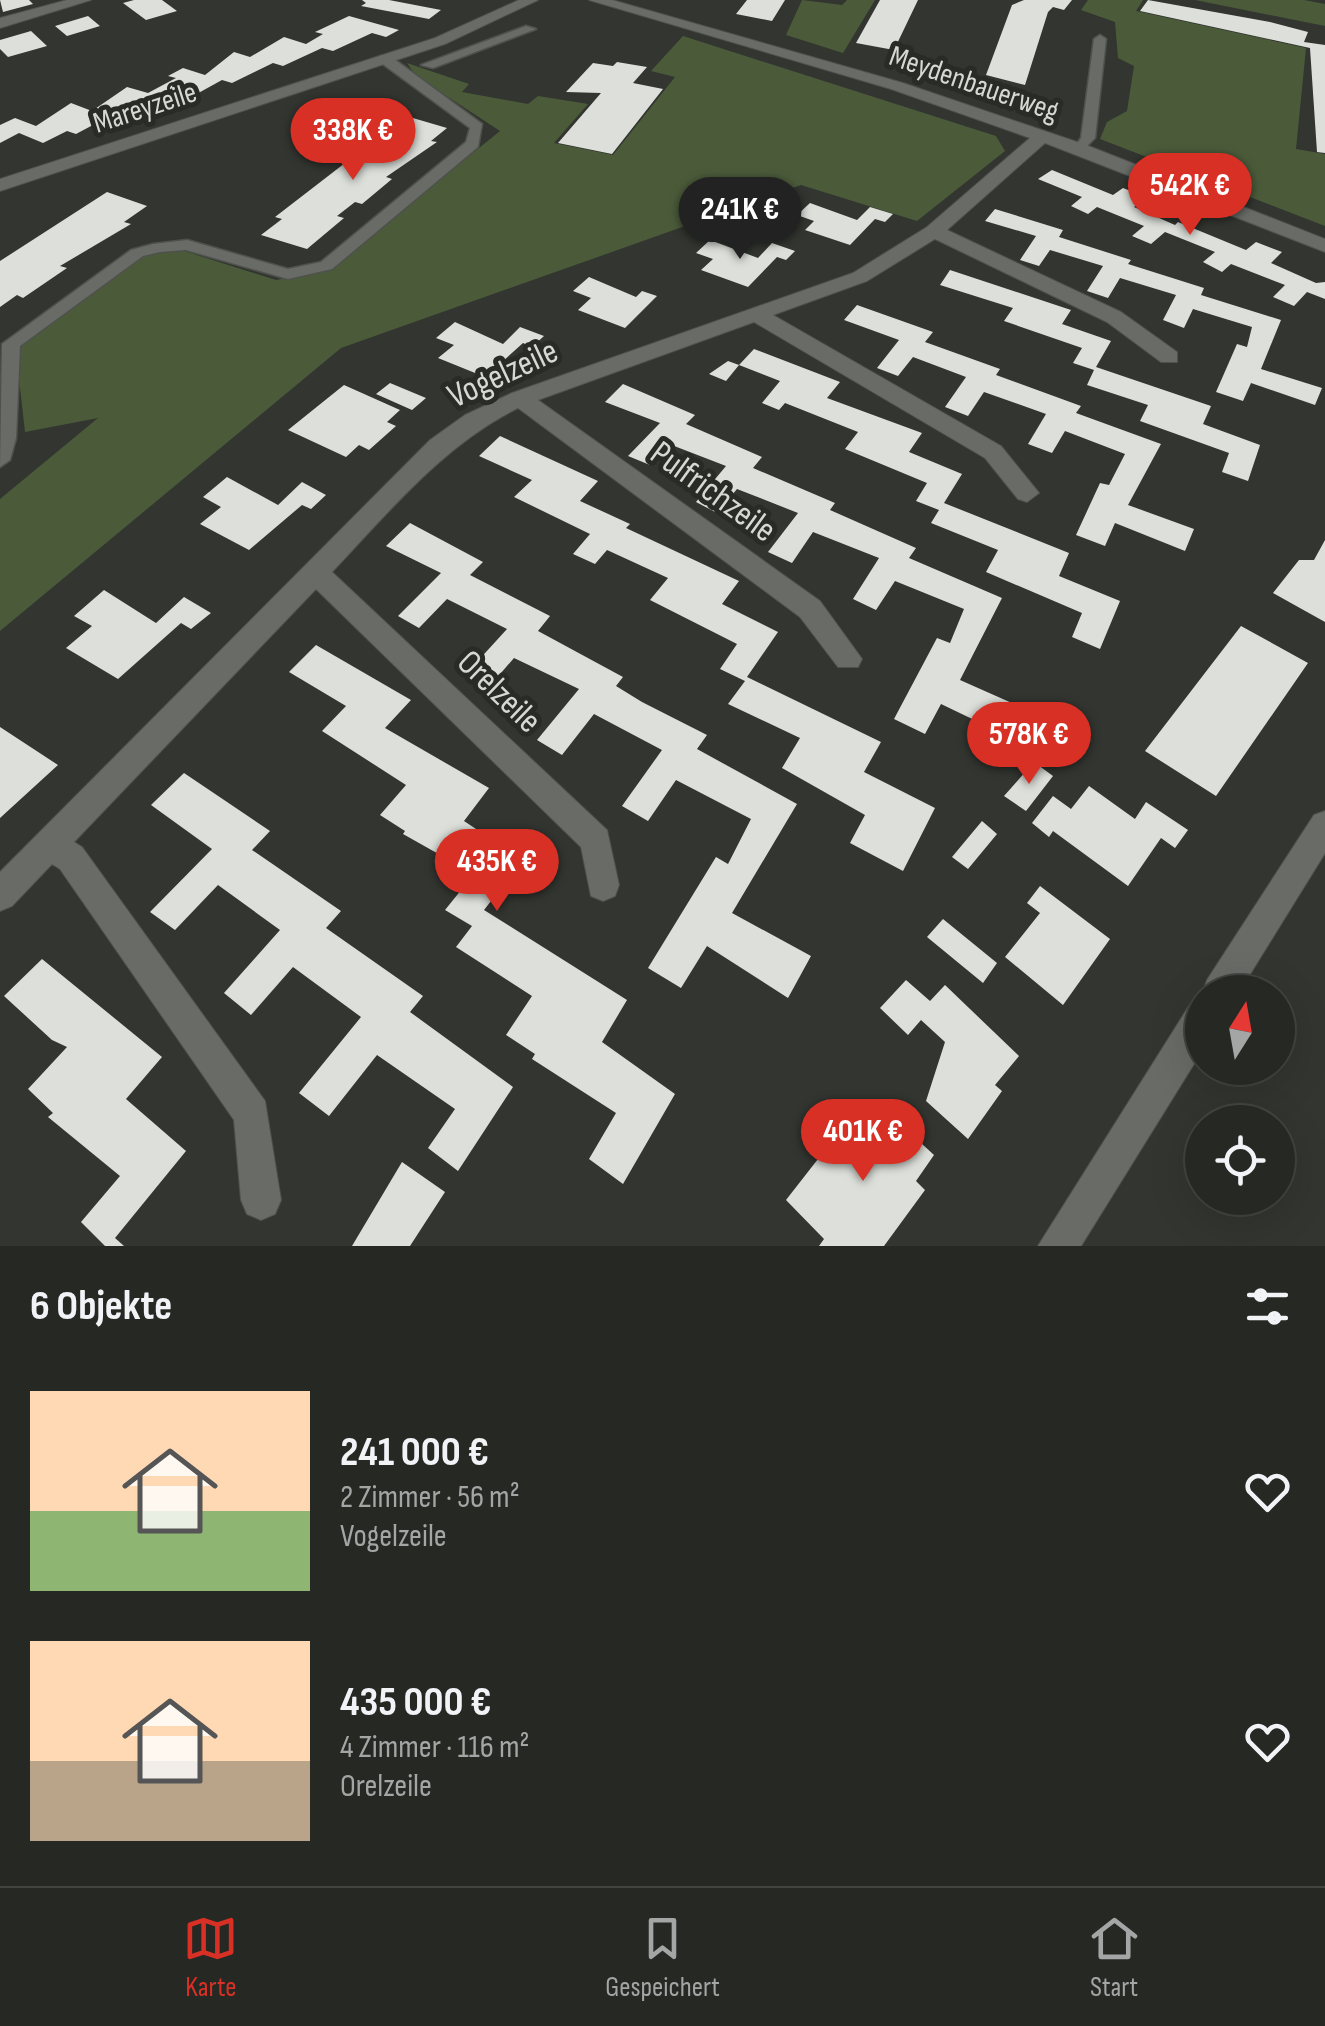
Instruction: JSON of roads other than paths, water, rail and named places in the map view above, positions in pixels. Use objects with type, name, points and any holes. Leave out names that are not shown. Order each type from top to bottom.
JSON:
[{"type":"street","points":[[0,23],[84,0]]},
{"type":"street","name":"Mareyzeile","points":[[0,185],[409,51],[530,0]]},
{"type":"street","name":"Meydenbauerweg","points":[[596,0],[769,46],[1080,149],[1325,246]]},
{"type":"street","name":"Vogelzeile","points":[[0,895],[52,846],[313,570],[438,446],[473,421],[520,398],[860,277],[934,231],[1034,146],[1040,136]]},
{"type":"street","points":[[934,231],[1114,317],[1168,357]]},
{"type":"street","points":[[758,316],[993,452],[1027,493]]},
{"type":"street","name":"Pulfrichzeile","points":[[520,398],[810,609],[848,660]]},
{"type":"street","name":"Orelzeile","points":[[313,570],[596,840],[603,885]]},
{"type":"street","points":[[1230,975],[1325,825]]},
{"type":"street","points":[[52,846],[71,858],[252,1114],[261,1200]]},
{"type":"street","points":[[1058,1246],[1185,1046]]},
{"type":"lane","points":[[428,65],[530,29]]},
{"type":"lane","points":[[1080,149],[1088,138],[1100,39]]},
{"type":"lane","points":[[409,51],[444,74]]},
{"type":"lane","points":[[0,460],[8,440],[5,372],[11,344],[138,253],[188,246],[288,274],[308,272],[342,254],[472,144],[477,127],[384,59]]}]
